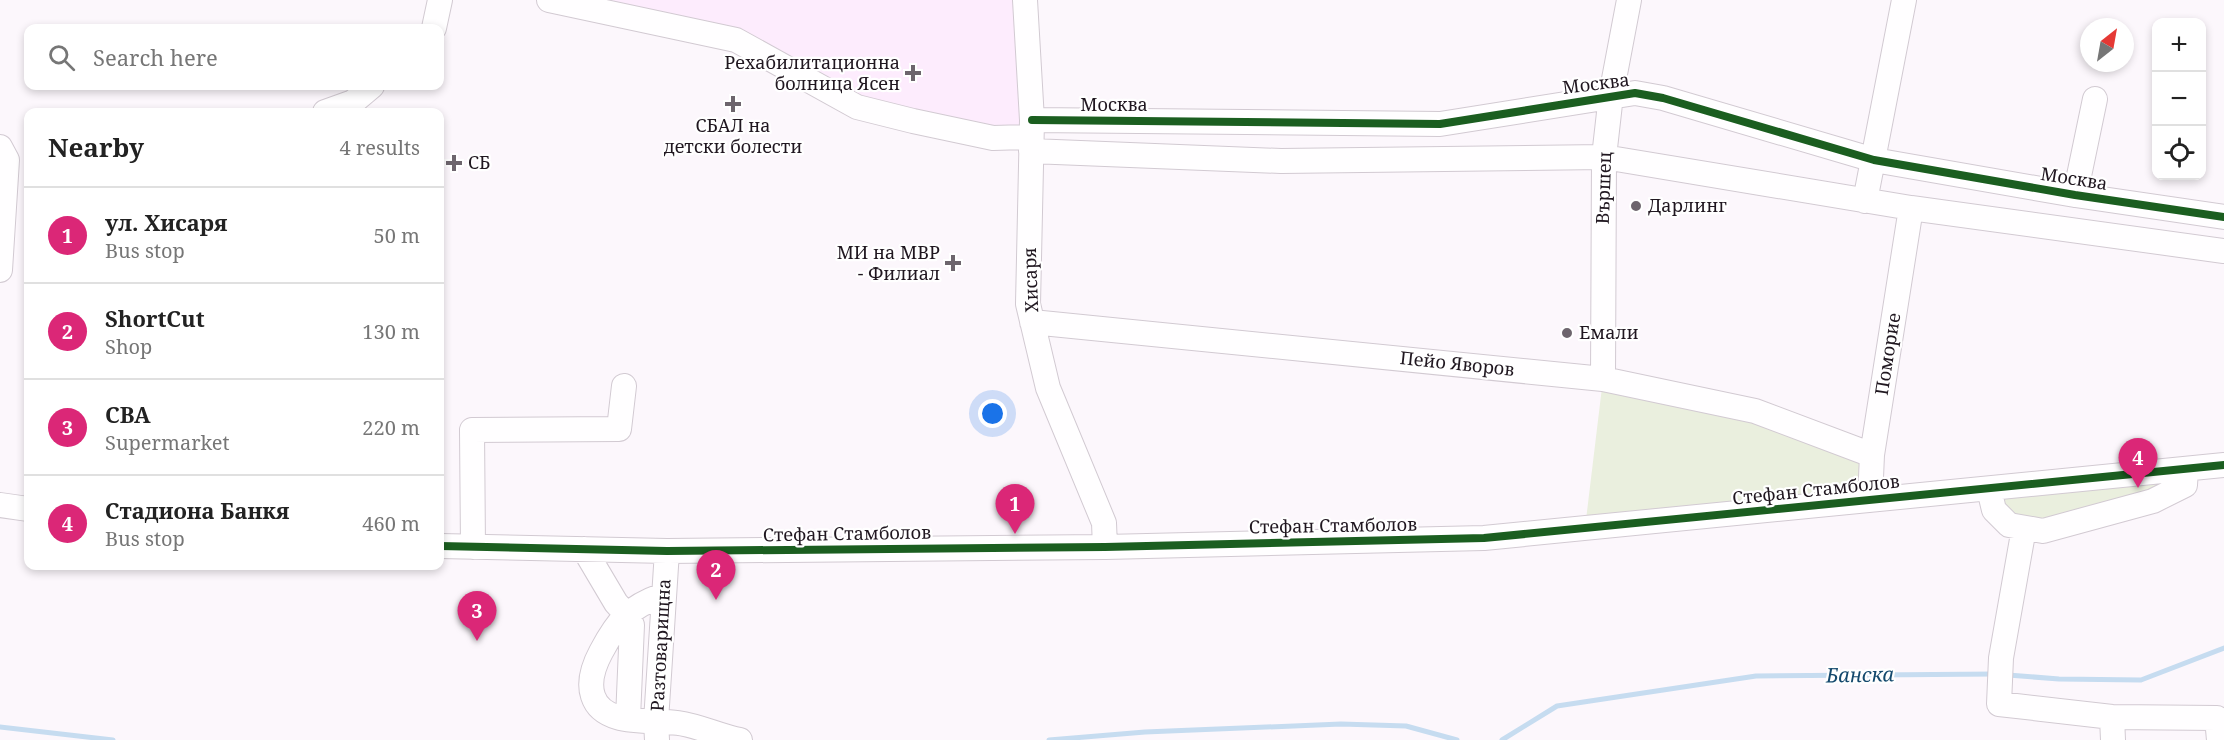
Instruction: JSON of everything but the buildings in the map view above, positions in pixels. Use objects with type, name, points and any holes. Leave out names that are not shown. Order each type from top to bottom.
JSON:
[{"type":"street","points":[[435,24],[440,0]]},
{"type":"street","points":[[549,0],[736,40],[857,107],[993,138],[1032,136],[1281,161],[1605,157],[1911,208],[2224,251]]},
{"type":"street","name":"Хисаря","points":[[1025,0],[1032,136],[1028,304],[1048,388],[1104,523],[1105,547]]},
{"type":"street","name":"Вършец","points":[[1603,379],[1605,157],[1611,95],[1629,0]]},
{"type":"street","points":[[1865,201],[1904,0]]},
{"type":"street","points":[[336,108],[353,102],[367,90]]},
{"type":"street","name":"Москва","points":[[1032,136],[1440,124],[1635,93],[1663,98],[1874,160],[2075,195],[2224,217]]},
{"type":"street","points":[[2075,195],[2095,99]]},
{"type":"street","points":[[0,270],[9,156]]},
{"type":"street","name":"Поморие","points":[[1870,500],[1872,455],[1911,208]]},
{"type":"street","name":"Пейо Яворов","points":[[1032,322],[1603,379],[1755,411],[1872,455]]},
{"type":"street","points":[[473,547],[472,430],[619,429],[624,386]]},
{"type":"street","name":"Стефан Стамболов","points":[[444,546],[667,551],[1105,547],[1484,538],[2224,465]]},
{"type":"street","points":[[1989,489],[1994,510],[2009,525],[2043,531],[2153,501],[2185,485],[2186,469]]},
{"type":"street","points":[[0,505],[24,508]]},
{"type":"street","points":[[2024,528],[2001,658],[1999,704],[2112,729],[2217,718],[2219,740]]},
{"type":"street","points":[[584,549],[632,625],[628,718]]},
{"type":"street","name":"Разтоварищна","points":[[657,732],[667,551]]},
{"type":"street","points":[[663,595],[646,601],[626,614],[613,631],[596,662],[591,681],[597,706],[604,713],[628,718],[657,732],[697,726],[706,731],[740,740]]},
{"type":"shaded area","name":"Рехабилитационна болница Ясен","points":[[549,0],[1025,0],[1031,137],[913,121],[736,40]]},
{"type":"green space","points":[[1603,379],[1872,455],[1870,500],[1585,528]]},
{"type":"green space","points":[[2186,469],[2153,501],[2009,525],[1989,489]]},
{"type":"waterway","name":"Банска","points":[[2008,675],[2059,679],[2141,680],[2224,648]]},
{"type":"waterway","name":"Банска","points":[[1502,740],[1557,706],[1756,676],[1996,674]]},
{"type":"waterway","name":"Банска","points":[[1049,740],[1145,732],[1341,724],[1406,726],[1457,740]]},
{"type":"waterway","name":"Банска","points":[[0,727],[113,740]]},
{"type":"cycle path","points":[[1032,120],[1440,124],[1635,93],[1663,98],[1874,160],[2075,195],[2224,217]]},
{"type":"cycle path","points":[[444,546],[667,551],[1105,547],[1484,538],[2224,465]]},
{"type":"place","name":"Рехабилитационна болница Ясен","points":[[913,73]]},
{"type":"place","name":"СБАЛ на детски болести","points":[[733,104]]},
{"type":"place","name":"СБ","points":[[454,163]]},
{"type":"place","name":"Дарлинг","points":[[1636,206]]},
{"type":"place","name":"МИ на МВР - Филиал","points":[[953,263]]},
{"type":"place","name":"Емали","points":[[1567,333]]},
{"type":"place","name":"Стадиона Банкя","points":[[2138,488]]},
{"type":"place","name":"ул. Хисаря","points":[[1015,534]]},
{"type":"place","name":"ShortCut","points":[[716,600]]},
{"type":"place","name":"CBA","points":[[477,641]]}]
